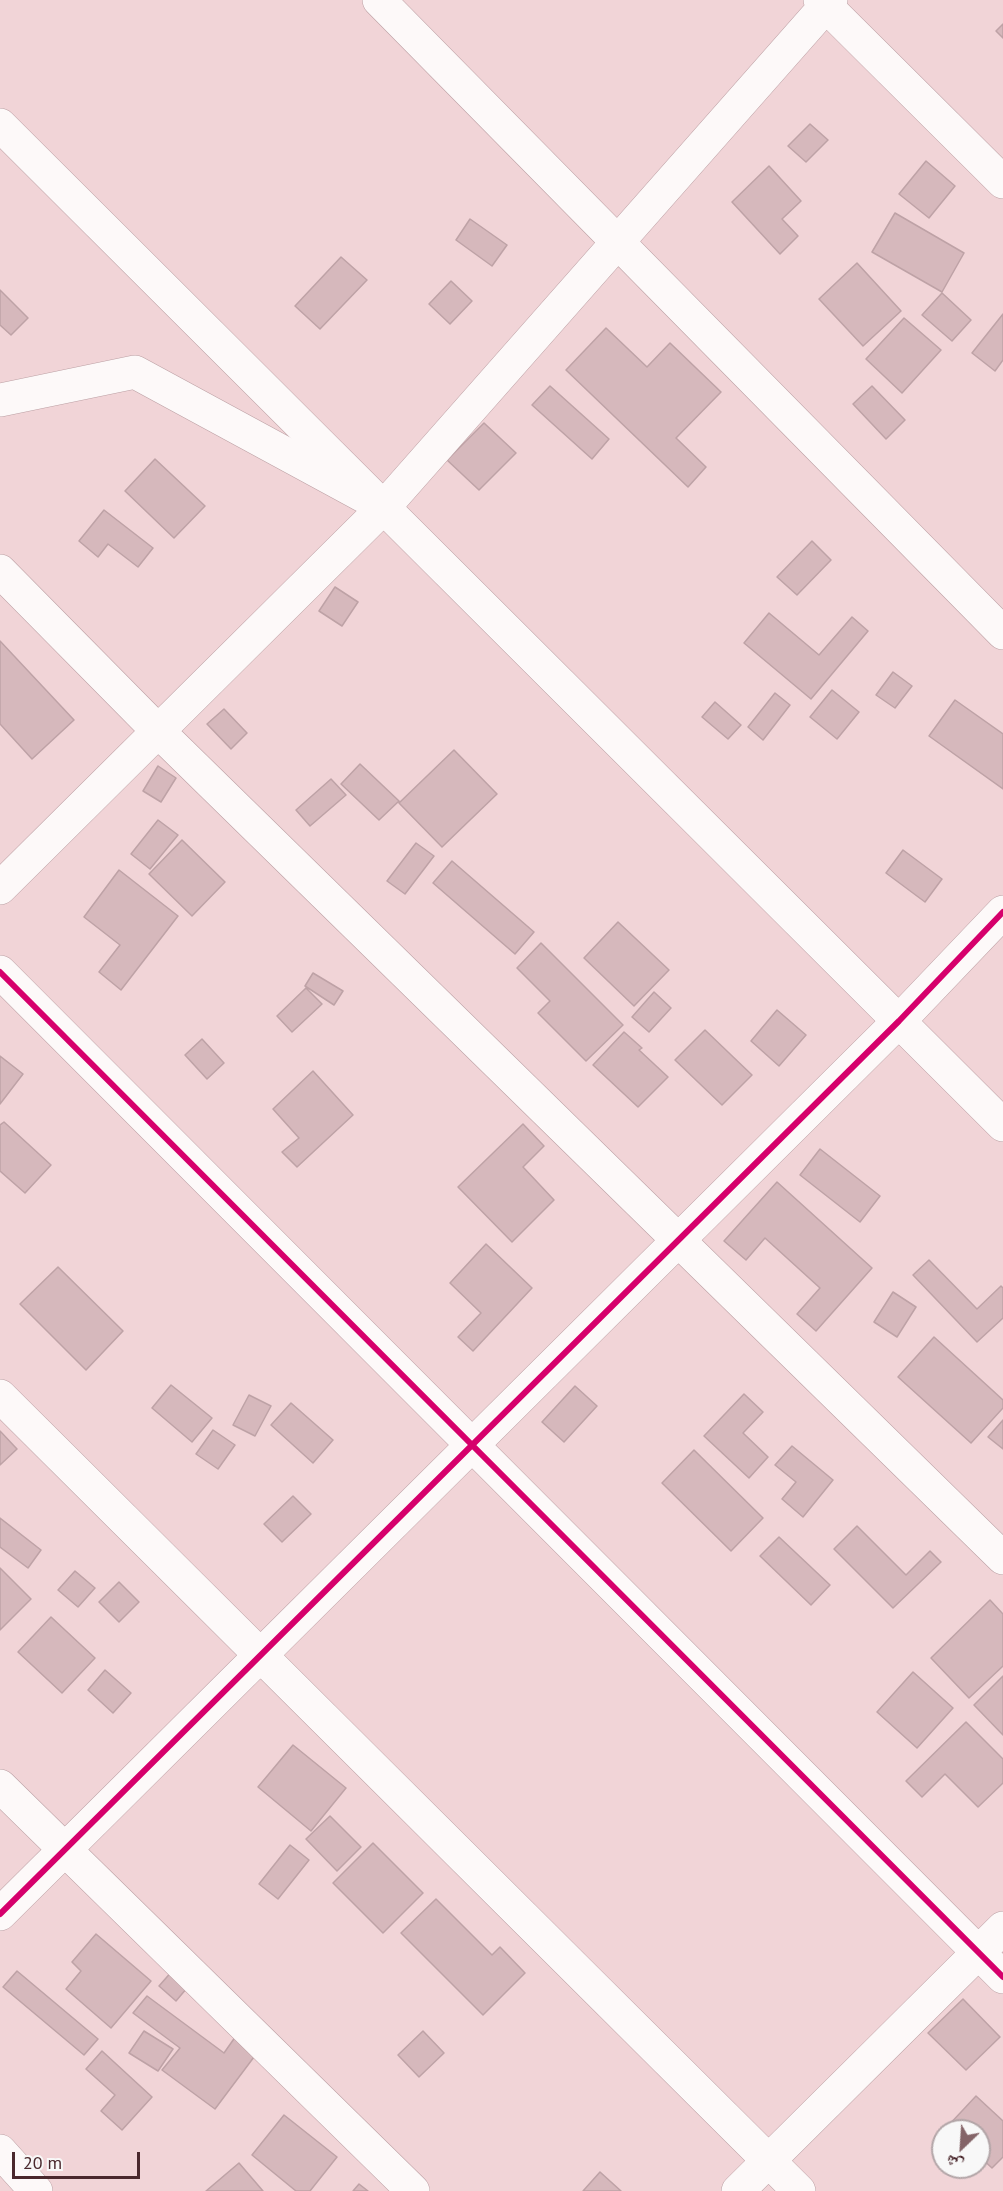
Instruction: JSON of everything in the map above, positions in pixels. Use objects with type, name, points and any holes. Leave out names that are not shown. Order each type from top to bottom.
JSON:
[{"type":"street","points":[[379,0],[1003,633]]},
{"type":"street","points":[[0,888],[384,507],[826,2],[1003,182]]},
{"type":"street","points":[[0,125],[1003,1125]]},
{"type":"street","points":[[0,400],[135,372],[384,507]]},
{"type":"street","points":[[0,571],[158,731],[1003,1558]]},
{"type":"street","points":[[0,1914],[899,1021],[1003,912]]},
{"type":"street","points":[[0,972],[1003,1977]]},
{"type":"street","points":[[0,1396],[799,2191]]},
{"type":"street","points":[[0,1786],[413,2191]]},
{"type":"street","points":[[738,2191],[1003,1928]]},
{"type":"street","points":[[0,2151],[36,2191]]},
{"type":"building","points":[[1003,24],[1003,38],[996,31]]},
{"type":"building","points":[[810,124],[828,140],[806,162],[788,146]]},
{"type":"building","points":[[926,161],[955,186],[929,218],[899,194]]},
{"type":"building","points":[[769,166],[801,201],[782,219],[798,236],[780,254],[732,202]]},
{"type":"building","points":[[895,213],[964,253],[942,292],[872,252]]},
{"type":"building","points":[[470,219],[507,245],[492,266],[456,240]]},
{"type":"building","points":[[341,257],[367,280],[320,329],[295,306]]},
{"type":"building","points":[[857,263],[901,311],[863,346],[819,299]]},
{"type":"building","points":[[451,281],[472,301],[450,324],[429,304]]},
{"type":"building","points":[[0,290],[28,318],[11,335],[0,325]]},
{"type":"building","points":[[942,293],[971,320],[952,341],[922,315]]},
{"type":"building","points":[[1003,314],[1003,360],[995,371],[972,353]]},
{"type":"building","points":[[904,318],[941,350],[902,393],[866,359]]},
{"type":"building","points":[[606,328],[647,367],[670,343],[721,392],[676,438],[706,467],[688,487],[566,370]]},
{"type":"building","points":[[550,386],[609,439],[592,459],[532,405]]},
{"type":"building","points":[[872,386],[905,420],[886,439],[853,404]]},
{"type":"building","points":[[484,423],[516,453],[479,490],[447,460]]},
{"type":"building","points":[[155,459],[205,506],[174,538],[125,491]]},
{"type":"building","points":[[104,510],[153,548],[138,567],[108,544],[98,557],[79,541]]},
{"type":"building","points":[[812,541],[831,560],[797,595],[777,577]]},
{"type":"building","points":[[335,587],[358,602],[342,626],[319,611]]},
{"type":"building","points":[[769,613],[819,655],[852,617],[868,631],[811,699],[744,643]]},
{"type":"building","points":[[0,641],[74,720],[32,759],[0,724]]},
{"type":"building","points":[[893,672],[912,686],[895,708],[876,695]]},
{"type":"building","points":[[832,690],[859,712],[837,739],[810,717]]},
{"type":"building","points":[[775,693],[790,705],[763,740],[748,727]]},
{"type":"building","points":[[955,700],[1003,734],[1003,789],[929,736]]},
{"type":"building","points":[[715,702],[741,725],[728,739],[702,717]]},
{"type":"building","points":[[224,709],[247,733],[231,749],[207,724]]},
{"type":"building","points":[[454,750],[497,794],[442,847],[399,803]]},
{"type":"building","points":[[360,764],[399,801],[379,820],[341,784]]},
{"type":"building","points":[[158,766],[176,778],[161,802],[143,791]]},
{"type":"building","points":[[331,779],[346,795],[310,826],[296,810]]},
{"type":"building","points":[[158,820],[178,835],[150,869],[131,854]]},
{"type":"building","points":[[182,840],[225,882],[192,916],[149,874]]},
{"type":"building","points":[[416,843],[434,856],[405,894],[387,881]]},
{"type":"building","points":[[903,850],[942,879],[925,902],[886,873]]},
{"type":"building","points":[[452,861],[534,932],[515,954],[433,883]]},
{"type":"building","points":[[119,870],[178,916],[121,990],[99,972],[120,945],[84,917]]},
{"type":"building","points":[[618,922],[669,970],[634,1006],[584,958]]},
{"type":"building","points":[[541,943],[623,1025],[586,1061],[538,1013],[550,1001],[517,968]]},
{"type":"building","points":[[313,973],[343,991],[334,1005],[305,986]]},
{"type":"building","points":[[306,988],[322,1004],[292,1032],[277,1016]]},
{"type":"building","points":[[654,992],[671,1008],[649,1032],[632,1017]]},
{"type":"building","points":[[777,1010],[806,1035],[779,1066],[751,1041]]},
{"type":"building","points":[[705,1030],[752,1075],[722,1105],[675,1060]]},
{"type":"building","points":[[624,1032],[642,1048],[639,1050],[668,1077],[638,1107],[593,1065]]},
{"type":"building","points":[[202,1039],[224,1063],[207,1079],[185,1055]]},
{"type":"building","points":[[0,1056],[23,1074],[0,1104]]},
{"type":"building","points":[[313,1071],[353,1115],[297,1167],[282,1152],[299,1138],[273,1109]]},
{"type":"building","points":[[4,1122],[51,1165],[25,1193],[0,1171],[0,1125]]},
{"type":"building","points":[[523,1124],[544,1146],[523,1167],[554,1200],[512,1242],[458,1187]]},
{"type":"building","points":[[820,1149],[880,1196],[860,1222],[800,1175]]},
{"type":"building","points":[[777,1182],[872,1268],[816,1331],[797,1314],[820,1288],[765,1238],[746,1260],[724,1241]]},
{"type":"building","points":[[486,1244],[532,1288],[473,1351],[458,1337],[481,1313],[450,1283]]},
{"type":"building","points":[[929,1260],[977,1309],[1001,1286],[1003,1288],[1003,1318],[977,1342],[913,1275]]},
{"type":"building","points":[[58,1267],[123,1331],[86,1370],[20,1304]]},
{"type":"building","points":[[893,1292],[916,1307],[897,1337],[874,1322]]},
{"type":"building","points":[[934,1337],[1003,1400],[1003,1408],[971,1443],[898,1377]]},
{"type":"building","points":[[171,1385],[212,1418],[192,1442],[152,1408]]},
{"type":"building","points":[[575,1386],[597,1406],[564,1442],[542,1422]]},
{"type":"building","points":[[744,1394],[763,1412],[743,1433],[768,1457],[749,1478],[704,1436]]},
{"type":"building","points":[[249,1395],[271,1406],[255,1436],[233,1425]]},
{"type":"building","points":[[291,1403],[333,1440],[313,1463],[271,1425]]},
{"type":"building","points":[[1003,1420],[1003,1449],[988,1437]]},
{"type":"building","points":[[213,1430],[235,1445],[218,1469],[196,1454]]},
{"type":"building","points":[[0,1431],[17,1449],[0,1465]]},
{"type":"building","points":[[792,1446],[833,1480],[803,1517],[782,1499],[796,1482],[775,1465]]},
{"type":"building","points":[[694,1450],[763,1518],[731,1551],[662,1483]]},
{"type":"building","points":[[293,1496],[311,1514],[282,1542],[264,1524]]},
{"type":"building","points":[[0,1518],[41,1550],[28,1568],[0,1547]]},
{"type":"building","points":[[857,1526],[906,1575],[930,1551],[941,1562],[893,1608],[834,1549]]},
{"type":"building","points":[[779,1537],[830,1585],[811,1605],[760,1556]]},
{"type":"building","points":[[0,1568],[31,1599],[0,1630]]},
{"type":"building","points":[[75,1571],[95,1588],[78,1607],[58,1590]]},
{"type":"building","points":[[119,1582],[139,1602],[119,1622],[99,1602]]},
{"type":"building","points":[[990,1600],[1003,1614],[1003,1666],[969,1698],[931,1658]]},
{"type":"building","points":[[51,1617],[95,1658],[62,1693],[18,1652]]},
{"type":"building","points":[[105,1670],[131,1693],[113,1713],[88,1690]]},
{"type":"building","points":[[913,1672],[953,1708],[917,1748],[877,1712]]},
{"type":"building","points":[[1003,1676],[1003,1735],[974,1705]]},
{"type":"building","points":[[966,1722],[1003,1759],[1003,1783],[978,1807],[945,1774],[922,1797],[906,1781]]},
{"type":"building","points":[[293,1745],[346,1788],[311,1831],[258,1787]]},
{"type":"building","points":[[330,1816],[361,1847],[337,1871],[306,1839]]},
{"type":"building","points":[[373,1843],[423,1893],[383,1933],[333,1883]]},
{"type":"building","points":[[290,1845],[309,1860],[278,1899],[259,1884]]},
{"type":"building","points":[[436,1899],[492,1955],[500,1947],[525,1973],[483,2015],[401,1933]]},
{"type":"building","points":[[96,1934],[151,1981],[111,2028],[66,1989],[81,1971],[72,1962]]},
{"type":"building","points":[[181,1961],[198,1975],[176,2001],[159,1986]]},
{"type":"building","points":[[17,1971],[98,2039],[84,2055],[3,1987]]},
{"type":"building","points":[[147,1996],[224,2053],[238,2033],[260,2049],[215,2109],[162,2070],[180,2048],[133,2013]]},
{"type":"building","points":[[963,1999],[1000,2037],[966,2070],[928,2033]]},
{"type":"building","points":[[144,2031],[173,2049],[158,2071],[129,2053]]},
{"type":"building","points":[[423,2031],[444,2053],[419,2077],[398,2055]]},
{"type":"building","points":[[102,2051],[152,2097],[122,2130],[101,2111],[115,2095],[86,2069]]},
{"type":"building","points":[[976,2096],[1003,2121],[1003,2157],[992,2168],[991,2119],[954,2119]]},
{"type":"building","points":[[284,2115],[337,2157],[310,2191],[296,2191],[252,2155]]},
{"type":"building","points":[[239,2163],[263,2191],[206,2191]]},
{"type":"building","points":[[600,2172],[621,2191],[583,2191]]},
{"type":"building","points":[[359,2184],[368,2191],[353,2191]]},
{"type":"cycle path","points":[[0,1914],[899,1021],[1003,912]]},
{"type":"cycle path","points":[[0,972],[1003,1977]]}]
